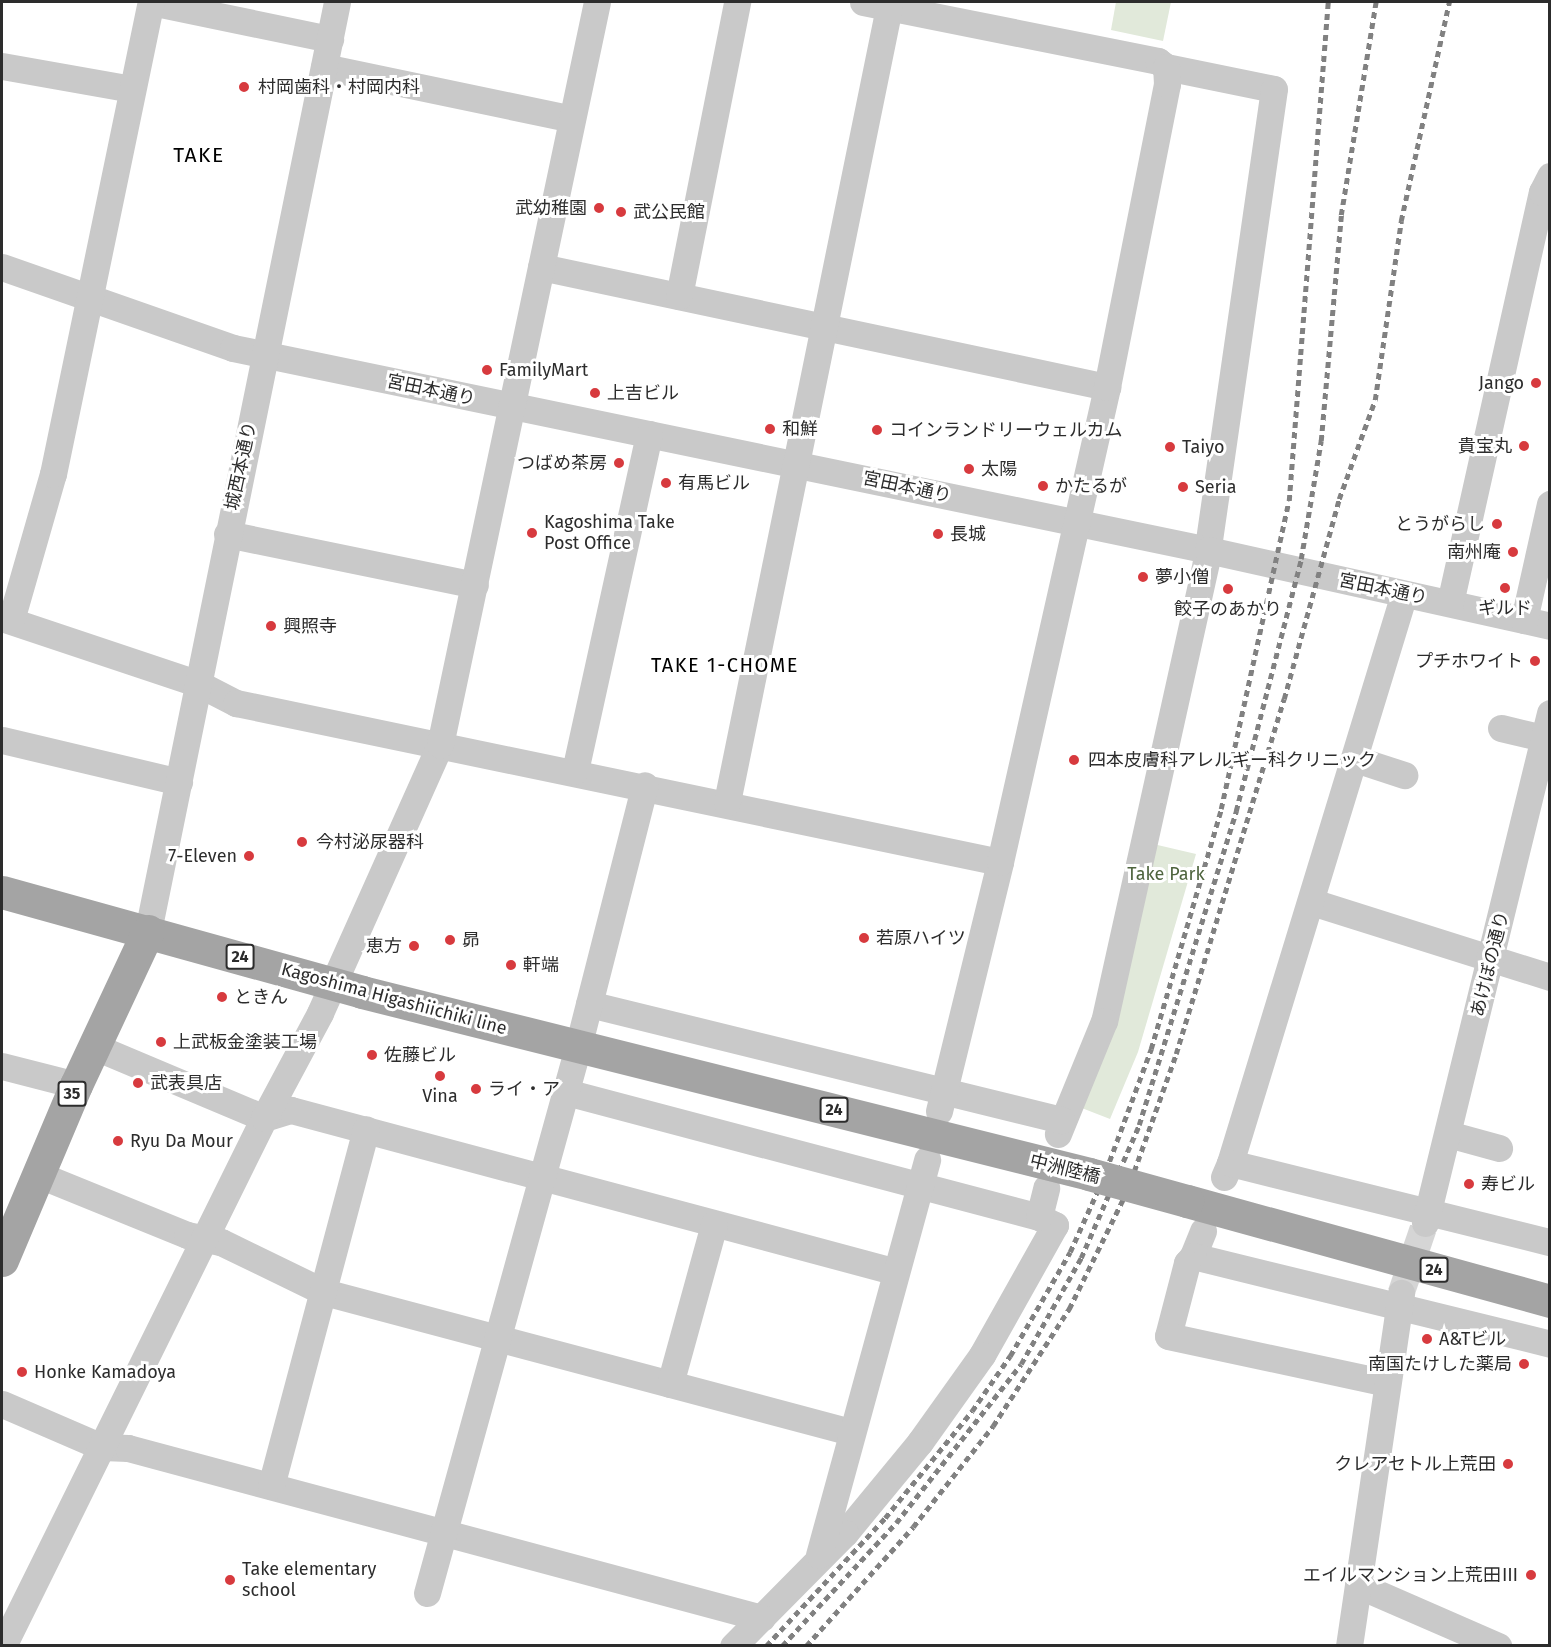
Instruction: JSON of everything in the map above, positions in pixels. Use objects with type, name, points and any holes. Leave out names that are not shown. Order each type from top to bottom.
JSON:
[{"type":"main road","name":"Kagoshima Higashiichiki line","points":[[2,892],[148,930],[333,984],[579,1047]]},
{"type":"main road","name":"35","points":[[2,1260],[93,1046],[148,930]]},
{"type":"main road","name":"中洲陸橋","points":[[579,1047],[1089,1174],[1550,1301]]},
{"type":"street","points":[[330,39],[151,2],[53,474],[6,619],[199,684],[236,703],[727,802],[1000,862]]},
{"type":"street","name":"城西本通り","points":[[148,930],[337,2]]},
{"type":"street","points":[[3,1646],[207,1239],[264,1118],[333,984],[440,745],[514,408],[597,2]]},
{"type":"street","points":[[679,296],[737,2]]},
{"type":"street","points":[[589,1004],[942,1100],[1060,1127],[1104,1021],[1208,550],[1274,89],[1166,67],[1158,61],[945,9],[889,7],[863,2]]},
{"type":"street","points":[[727,802],[889,7]]},
{"type":"street","points":[[2,66],[132,89]]},
{"type":"street","points":[[324,67],[572,119]]},
{"type":"street","points":[[942,1100],[1000,862],[1107,387],[1167,84],[1166,67]]},
{"type":"street","points":[[1450,603],[1542,192],[1550,176]]},
{"type":"street","name":"宮田本通り","points":[[2,267],[233,348],[514,408],[797,463],[1208,550],[1537,623]]},
{"type":"street","points":[[541,267],[1107,387]]},
{"type":"street","points":[[575,771],[649,434]]},
{"type":"street","points":[[1537,623],[1550,504]]},
{"type":"street","points":[[227,534],[476,585]]},
{"type":"street","points":[[1404,594],[1312,902],[1227,1170],[1426,1219],[1550,1242]]},
{"type":"street","points":[[1501,728],[1546,726]]},
{"type":"street","name":"あけぼの通り","points":[[1426,1219],[1546,726]]},
{"type":"street","points":[[2,740],[179,782]]},
{"type":"street","points":[[1354,759],[1404,775]]},
{"type":"street","points":[[427,1593],[579,1047],[645,785]]},
{"type":"street","points":[[1312,902],[1550,976]]},
{"type":"street","points":[[93,1046],[264,1118],[291,1110],[893,1272]]},
{"type":"street","points":[[2,1066],[76,1085]]},
{"type":"street","points":[[566,1092],[1039,1217],[1055,1225],[982,1355],[920,1442],[845,1533],[819,1555],[762,1618],[733,1646]]},
{"type":"street","points":[[271,1486],[366,1129]]},
{"type":"street","points":[[1448,1134],[1499,1148]]},
{"type":"street","points":[[819,1555],[893,1272],[927,1159]]},
{"type":"street","points":[[37,1174],[187,1235],[221,1242],[324,1292],[498,1336],[851,1432]]},
{"type":"street","points":[[1039,1217],[1046,1188]]},
{"type":"street","points":[[670,1384],[714,1224]]},
{"type":"street","points":[[1203,1231],[1193,1256],[1187,1263],[1168,1336],[1387,1383]]},
{"type":"street","points":[[1193,1256],[1399,1300],[1550,1344]]},
{"type":"street","points":[[1349,1646],[1399,1300]]},
{"type":"street","points":[[2,1404],[102,1447],[128,1448],[444,1530],[762,1618]]},
{"type":"street","points":[[1358,1585],[1498,1646]]},
{"type":"green space","points":[[1116,2],[1171,2],[1163,41],[1111,30]]},
{"type":"green space","name":"Take Park","points":[[1149,843],[1196,854],[1138,1052],[1110,1119],[1074,1105]]},
{"type":"tunnel","points":[[1401,1293],[1425,1223]]},
{"type":"railway","points":[[766,1646],[885,1518],[972,1411],[1010,1356],[1070,1252],[1102,1181],[1151,1049],[1221,809],[1289,501],[1328,2]]},
{"type":"railway","points":[[782,1646],[896,1523],[1021,1364],[1081,1258],[1139,1125],[1236,811],[1301,559],[1321,441],[1341,215],[1376,2]]},
{"type":"railway","points":[[806,1646],[913,1527],[993,1426],[1069,1309],[1127,1191],[1176,1054],[1284,699],[1339,499],[1375,400],[1401,221],[1449,2]]},
{"type":"place","name":"村岡歯科・村岡内科","points":[[244,87]]},
{"type":"place","name":"武幼稚園","points":[[599,208]]},
{"type":"place","name":"武公民館","points":[[621,212]]},
{"type":"place","name":"FamilyMart","points":[[487,370]]},
{"type":"place","name":"Jango","points":[[1536,383]]},
{"type":"place","name":"上吉ビル","points":[[595,393]]},
{"type":"place","name":"和鮮","points":[[770,429]]},
{"type":"place","name":"コインランドリーウェルカム","points":[[877,430]]},
{"type":"place","name":"貴宝丸","points":[[1524,446]]},
{"type":"place","name":"Taiyo","points":[[1170,447]]},
{"type":"place","name":"つばめ茶房","points":[[619,463]]},
{"type":"place","name":"太陽","points":[[969,469]]},
{"type":"place","name":"有馬ビル","points":[[666,483]]},
{"type":"place","name":"かたるが","points":[[1043,486]]},
{"type":"place","name":"Seria","points":[[1183,487]]},
{"type":"place","name":"とうがらし","points":[[1497,524]]},
{"type":"place","name":"Kagoshima Take Post Office","points":[[532,533]]},
{"type":"place","name":"長城","points":[[938,534]]},
{"type":"place","name":"南州庵","points":[[1513,552]]},
{"type":"place","name":"夢小僧","points":[[1143,577]]},
{"type":"place","name":"ギルド","points":[[1505,588]]},
{"type":"place","name":"餃子のあかり","points":[[1228,589]]},
{"type":"place","name":"興照寺","points":[[271,626]]},
{"type":"place","name":"プチホワイト","points":[[1535,661]]},
{"type":"place","name":"四本皮膚科アレルギー科クリニック","points":[[1074,760]]},
{"type":"place","name":"今村泌尿器科","points":[[302,842]]},
{"type":"place","name":"7-Eleven","points":[[249,856]]},
{"type":"place","name":"若原ハイツ","points":[[864,938]]},
{"type":"place","name":"昴","points":[[450,940]]},
{"type":"place","name":"恵方","points":[[414,946]]},
{"type":"place","name":"軒端","points":[[511,965]]},
{"type":"place","name":"ときん","points":[[222,997]]},
{"type":"place","name":"上武板金塗装工場","points":[[161,1042]]},
{"type":"place","name":"佐藤ビル","points":[[372,1055]]},
{"type":"place","name":"Vina","points":[[440,1076]]},
{"type":"place","name":"武表具店","points":[[138,1083]]},
{"type":"place","name":"ライ・ア","points":[[476,1089]]},
{"type":"place","name":"Ryu Da Mour","points":[[118,1141]]},
{"type":"place","name":"寿ビル","points":[[1469,1184]]},
{"type":"place","name":"A&Tビル","points":[[1427,1339]]},
{"type":"place","name":"南国たけした薬局","points":[[1524,1364]]},
{"type":"place","name":"Honke Kamadoya","points":[[22,1372]]},
{"type":"place","name":"クレアセトル上荒田","points":[[1508,1464]]},
{"type":"place","name":"エイルマンション上荒田Ⅲ","points":[[1531,1575]]},
{"type":"place","name":"Take elementary school","points":[[230,1580]]},
{"type":"district","name":"TAKE","points":[[199,155]]},
{"type":"district","name":"TAKE 1-CHOME","points":[[725,665]]}]
